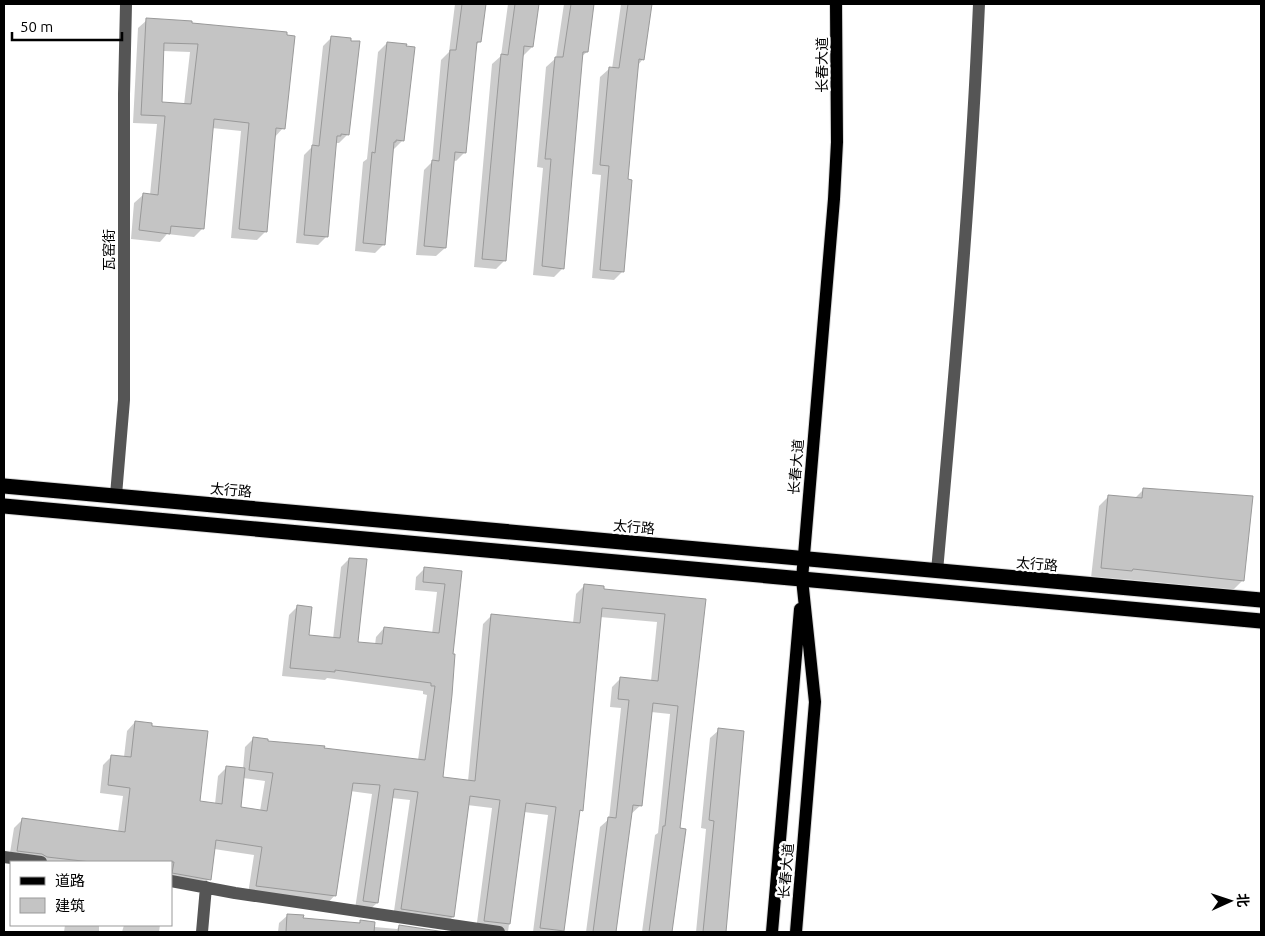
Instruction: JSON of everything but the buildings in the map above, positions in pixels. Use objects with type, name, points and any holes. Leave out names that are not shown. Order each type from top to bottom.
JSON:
[{"type":"highway","name":"太行路","points":[[4,486],[937,571],[1261,598]]},
{"type":"highway","points":[[4,506],[1261,621]]},
{"type":"main road","name":"长春大道","points":[[796,932],[815,702],[802,579],[837,142],[836,4]]},
{"type":"main road","points":[[772,932],[802,579]]},
{"type":"street","name":"瓦窑街","points":[[116,495],[124,400],[124,94],[126,4]]},
{"type":"street","points":[[937,571],[960,313],[975,90],[978,4]]},
{"type":"street","points":[[4,857],[34,861]]},
{"type":"street","points":[[172,881],[244,895],[499,932]]},
{"type":"street","points":[[202,932],[206,887]]}]
